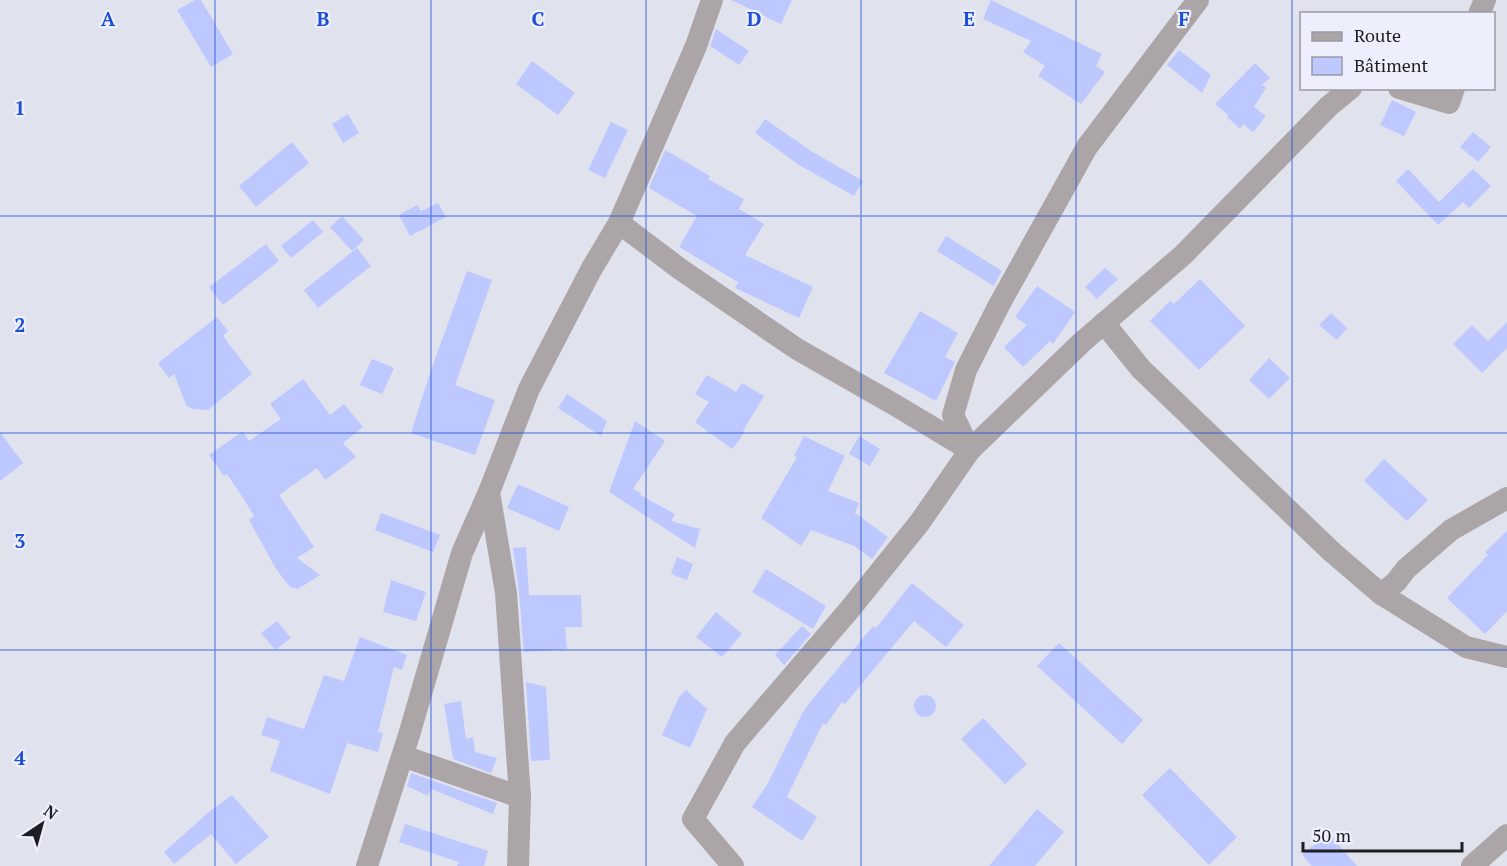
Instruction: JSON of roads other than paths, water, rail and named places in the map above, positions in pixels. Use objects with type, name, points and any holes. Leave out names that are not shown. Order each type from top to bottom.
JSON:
[{"type":"street","points":[[366,866],[403,756],[462,553],[489,492],[529,389],[592,268],[620,222],[696,46],[712,0]]},
{"type":"street","points":[[970,450],[953,415],[966,370],[999,305],[1087,147],[1198,0]]},
{"type":"street","points":[[733,866],[693,819],[735,743],[850,609],[920,522],[970,450],[1104,323],[1183,255],[1329,106],[1349,90]]},
{"type":"street","points":[[1406,90],[1449,103],[1453,90]]},
{"type":"street","points":[[620,222],[680,269],[797,349],[970,450]]},
{"type":"street","points":[[1104,323],[1141,369],[1332,552],[1381,594],[1466,647],[1507,657]]},
{"type":"street","points":[[489,492],[506,593],[519,797],[518,866]]},
{"type":"street","points":[[1381,594],[1396,582],[1406,568],[1451,530],[1507,498]]},
{"type":"street","points":[[403,756],[519,797]]},
{"type":"street","points":[[1472,866],[1507,835]]}]
